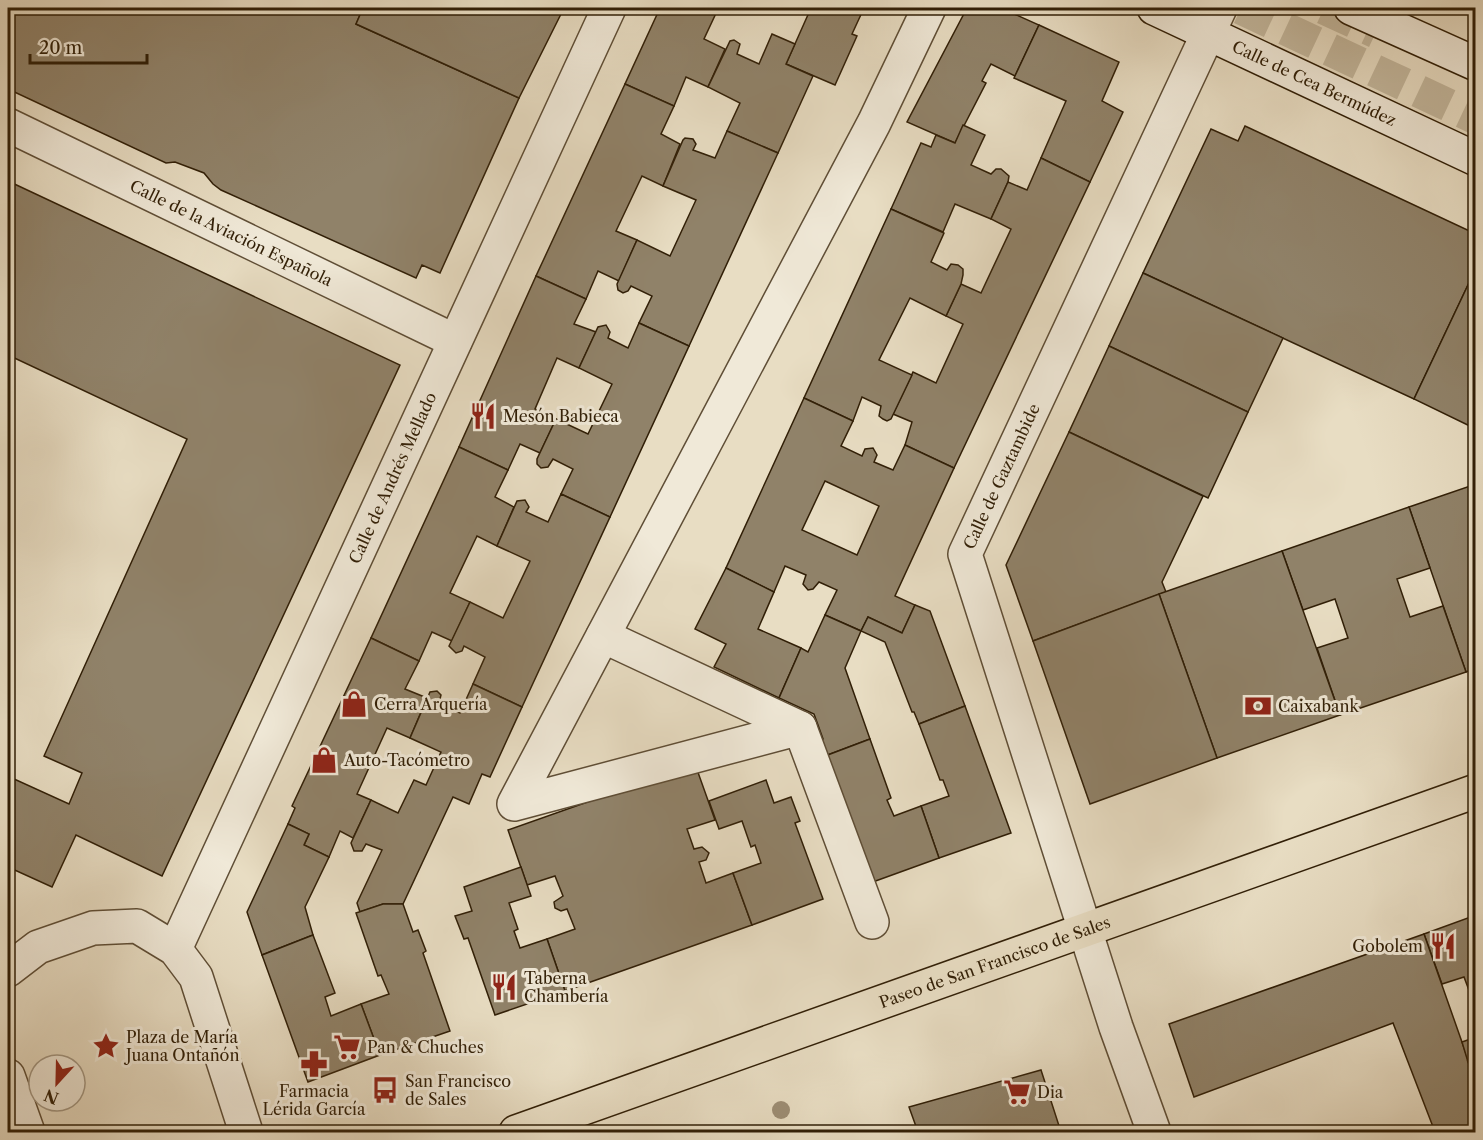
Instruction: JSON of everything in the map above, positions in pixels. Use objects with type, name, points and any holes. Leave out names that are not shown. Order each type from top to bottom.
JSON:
[{"type":"main road","name":"Paseo de San Francisco de Sales","points":[[516,1132],[1476,791]]},
{"type":"street","name":"Calle de Andrés Mellado","points":[[175,949],[609,8]]},
{"type":"street","points":[[800,728],[514,804],[874,123],[929,8]]},
{"type":"street","name":"Calle de Cea Bermúdez","points":[[1154,8],[1214,20],[1476,159]]},
{"type":"street","points":[[1351,8],[1476,64]]},
{"type":"street","name":"Calle de Gaztambide","points":[[1154,1132],[1116,1027],[965,554],[1214,20]]},
{"type":"street","name":"Calle de la Aviación Española","points":[[8,125],[454,341]]},
{"type":"street","points":[[603,636],[800,728],[872,922]]},
{"type":"street","points":[[8,970],[38,947],[93,928],[137,926],[175,949],[195,977],[246,1132]]},
{"type":"street","points":[[8,1076],[28,1132]]},
{"type":"building","points":[[8,8],[363,8],[356,24],[519,98],[440,273],[422,265],[416,278],[221,190],[204,173],[175,162],[166,163],[8,89]]},
{"type":"building","points":[[363,8],[564,8],[519,98],[356,24]]},
{"type":"building","points":[[660,8],[718,9],[704,39],[725,49],[708,87],[686,77],[674,106],[625,84]]},
{"type":"building","points":[[811,8],[864,8],[852,34],[857,36],[835,85],[786,64]]},
{"type":"building","points":[[967,8],[1001,8],[1039,25],[1015,76],[991,64],[982,81],[986,83],[955,143],[907,122]]},
{"type":"building","points":[[1039,25],[1119,62],[1102,101],[1123,112],[1090,182],[1041,158],[1066,101],[1014,78]]},
{"type":"building","points":[[772,34],[795,44],[786,64],[813,76],[778,153],[727,131],[740,103],[708,87],[730,41],[734,40],[740,44],[737,54],[759,64]]},
{"type":"building","points":[[625,84],[674,106],[661,134],[680,144],[663,186],[642,176],[616,231],[637,240],[619,281],[598,271],[586,299],[536,276]]},
{"type":"building","points":[[963,125],[985,135],[971,165],[991,174],[996,169],[1001,169],[1009,176],[991,219],[955,204],[943,232],[891,209],[921,143],[931,147],[936,135],[955,143]]},
{"type":"building","points":[[1245,126],[1476,234],[1476,268],[1414,399],[1143,273],[1211,129],[1238,141]]},
{"type":"building","points":[[727,131],[778,153],[689,346],[639,323],[652,296],[631,286],[623,293],[618,290],[617,284],[637,240],[670,256],[696,200],[663,186],[683,140],[693,139],[696,144],[693,150],[715,158]]},
{"type":"building","points":[[1041,158],[1090,182],[954,468],[905,445],[912,422],[893,414],[913,372],[936,383],[963,324],[946,316],[961,284],[981,293],[1011,229],[991,219],[1008,182],[1027,190]]},
{"type":"building","points":[[8,181],[400,365],[162,876],[76,835],[52,887],[8,867],[8,788],[12,778],[69,804],[82,773],[44,756],[187,439],[8,355]]},
{"type":"building","points":[[891,209],[944,233],[931,262],[947,270],[951,264],[958,265],[963,269],[963,275],[946,316],[910,298],[879,360],[912,375],[891,419],[887,421],[879,416],[881,406],[862,397],[853,421],[804,398]]},
{"type":"building","points":[[1476,268],[1476,429],[1414,399]]},
{"type":"building","points":[[1143,273],[1283,338],[1248,412],[1109,346]]},
{"type":"building","points":[[536,276],[586,299],[574,324],[596,332],[579,368],[557,358],[535,409],[556,419],[540,453],[520,444],[508,470],[459,447]]},
{"type":"building","points":[[639,323],[689,346],[610,517],[561,494],[573,469],[553,459],[548,467],[541,468],[537,464],[537,459],[556,419],[588,434],[612,384],[579,368],[598,327],[606,325],[610,332],[608,338],[628,348]]},
{"type":"building","points":[[1109,346],[1248,412],[1208,498],[1069,432]]},
{"type":"building","points":[[804,398],[853,421],[841,446],[862,456],[865,449],[873,448],[877,455],[874,462],[893,470],[905,445],[954,468],[895,596],[915,605],[902,633],[868,617],[861,631],[825,615],[837,590],[819,582],[813,589],[808,590],[803,584],[806,575],[785,566],[774,592],[726,568]],"holes":[[[825,481],[879,506],[857,555],[802,530]]]},
{"type":"building","points":[[1069,432],[1203,496],[1162,582],[1166,592],[1033,641],[1006,565]]},
{"type":"building","points":[[459,447],[508,470],[495,497],[514,507],[497,546],[477,536],[450,593],[470,602],[452,641],[432,632],[419,661],[371,638]]},
{"type":"building","points":[[1476,484],[1476,668],[1466,672],[1409,507]]},
{"type":"building","points":[[561,494],[610,517],[522,707],[473,684],[485,657],[464,646],[462,651],[456,653],[449,646],[470,602],[503,618],[530,561],[497,546],[517,501],[525,500],[529,507],[526,512],[548,522]]},
{"type":"building","points":[[1409,507],[1430,568],[1397,579],[1410,617],[1443,606],[1466,672],[1340,715],[1317,648],[1348,638],[1335,599],[1303,610],[1282,551]]},
{"type":"building","points":[[1282,551],[1340,715],[1217,758],[1159,594]]},
{"type":"building","points":[[726,568],[774,592],[758,629],[801,648],[779,698],[714,667],[726,644],[695,629]]},
{"type":"building","points":[[1159,594],[1217,758],[1090,804],[1033,641]]},
{"type":"building","points":[[915,605],[930,611],[965,706],[919,724],[912,712],[885,642],[861,631],[868,617],[902,633]]},
{"type":"building","points":[[825,615],[861,631],[845,668],[870,739],[825,756],[821,740],[823,739],[814,714],[779,698],[801,648],[808,652]]},
{"type":"building","points":[[371,638],[419,661],[405,689],[427,698],[410,738],[387,728],[357,794],[371,800],[353,838],[340,831],[329,857],[304,845],[309,834],[288,824],[295,808],[292,806]]},
{"type":"building","points":[[473,684],[522,707],[490,777],[482,774],[469,804],[453,797],[403,904],[383,904],[360,912],[357,903],[382,850],[366,844],[362,851],[354,851],[351,843],[371,800],[398,813],[414,780],[426,785],[441,752],[410,738],[430,692],[437,691],[441,695],[439,703],[460,713]]},
{"type":"building","points":[[965,706],[1011,833],[939,858],[921,806],[949,796],[943,780],[940,780],[919,724]]},
{"type":"building","points":[[870,739],[891,798],[887,800],[894,816],[921,806],[939,858],[870,883],[825,756]]},
{"type":"building","points":[[695,764],[715,820],[687,829],[694,849],[702,847],[709,853],[706,860],[699,862],[706,883],[733,873],[752,925],[565,991],[547,939],[575,929],[567,909],[561,911],[555,908],[554,902],[563,896],[555,876],[527,885],[508,830]]},
{"type":"building","points":[[766,780],[774,803],[791,797],[800,821],[795,823],[823,899],[752,925],[733,873],[761,863],[755,845],[751,847],[742,821],[719,829],[709,801]]},
{"type":"building","points":[[288,824],[309,834],[304,845],[329,857],[305,907],[313,935],[262,955],[247,912]]},
{"type":"building","points":[[521,867],[531,896],[509,903],[518,929],[514,931],[520,948],[547,939],[565,991],[495,1015],[468,938],[464,939],[455,916],[472,911],[464,887]]},
{"type":"building","points":[[383,904],[403,904],[413,932],[418,930],[426,951],[423,953],[450,1031],[380,1055],[361,1004],[389,994],[381,975],[378,976],[356,913]]},
{"type":"building","points":[[1476,915],[1476,1009],[1464,977],[1442,984],[1424,934]]},
{"type":"building","points":[[1424,934],[1476,1082],[1476,1132],[1435,1132],[1393,1023],[1194,1097],[1169,1024]]},
{"type":"building","points":[[313,935],[335,993],[325,997],[331,1016],[361,1004],[380,1055],[308,1082],[262,955]]},
{"type":"building","points":[[1476,1037],[1476,1066],[1468,1062],[1462,1042]]},
{"type":"building","points":[[1468,1062],[1476,1066],[1476,1082]]},
{"type":"building","points":[[1041,1070],[1061,1132],[918,1132],[909,1107]]},
{"type":"tunnel","points":[[1241,8],[1476,118]]},
{"type":"tunnel","points":[[1324,8],[1376,32]]},
{"type":"place","name":"Mesón Babieca","points":[[483,416]]},
{"type":"place","name":"Cerra Arquería","points":[[354,704]]},
{"type":"place","name":"Caixabank","points":[[1258,706]]},
{"type":"place","name":"Auto-Tacómetro","points":[[324,760]]},
{"type":"place","name":"Gobolem","points":[[1443,946]]},
{"type":"place","name":"Taberna Chambería","points":[[504,987]]},
{"type":"place","name":"Plaza de María Juana Ontañón","points":[[106,1046]]},
{"type":"place","name":"Pan & Chuches","points":[[347,1047]]},
{"type":"place","name":"Farmacia Lérida García","points":[[314,1064]]},
{"type":"place","name":"San Francisco de Sales","points":[[385,1090]]},
{"type":"place","name":"Dia","points":[[1017,1092]]}]
